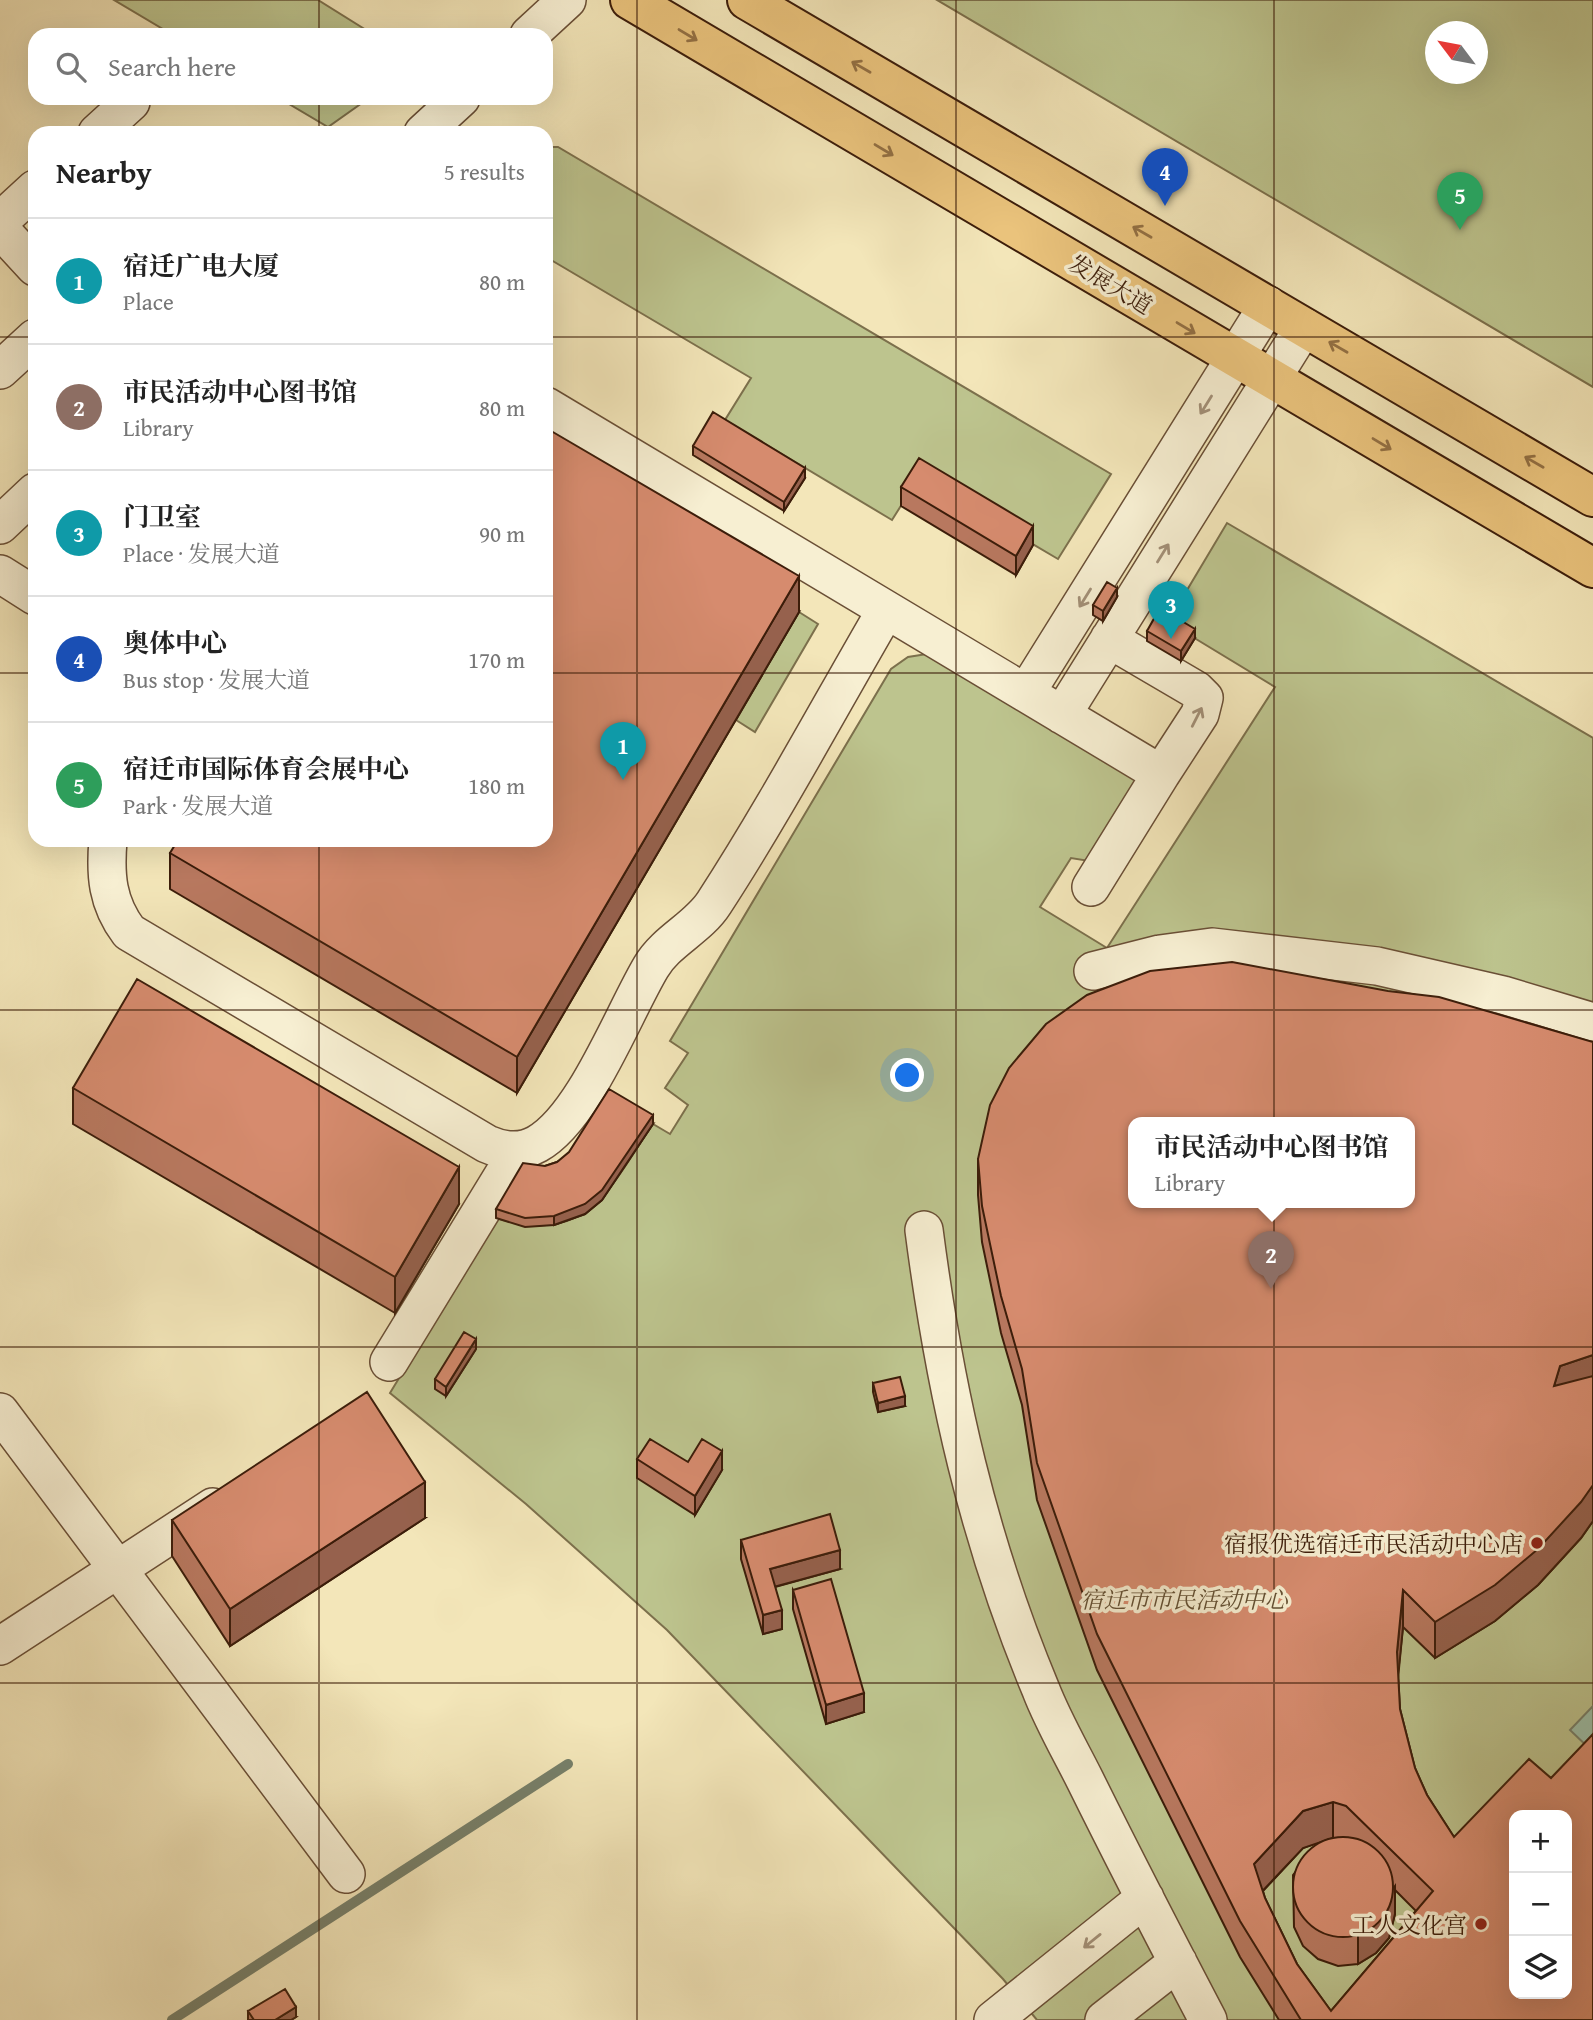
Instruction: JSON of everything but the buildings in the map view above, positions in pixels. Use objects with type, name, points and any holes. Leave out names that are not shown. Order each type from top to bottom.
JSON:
[{"type":"main road","name":"发展大道","points":[[629,0],[1593,568]]},
{"type":"main road","points":[[747,0],[1593,497]]},
{"type":"street","points":[[537,28],[567,0]]},
{"type":"street","points":[[105,126],[128,105]]},
{"type":"street","points":[[431,126],[453,105]]},
{"type":"street","points":[[0,221],[28,195]]},
{"type":"street","points":[[0,229],[28,259]]},
{"type":"street","points":[[1026,693],[1268,305]]},
{"type":"street","points":[[1062,715],[1304,327]]},
{"type":"street","points":[[0,370],[28,344]]},
{"type":"street","points":[[553,410],[1161,774]]},
{"type":"street","points":[[0,574],[28,592]]},
{"type":"street","points":[[107,847],[105,872],[109,895],[118,917],[129,932],[499,1150],[518,1151],[537,1144],[560,1125],[582,1095],[653,964],[712,907],[886,610]]},
{"type":"street","points":[[1091,887],[1200,714],[1204,698],[1196,690],[1109,639]]},
{"type":"street","points":[[1093,971],[1160,954],[1212,947],[1377,966],[1503,995],[1593,1022]]},
{"type":"street","points":[[389,1362],[518,1151]]},
{"type":"street","points":[[924,1230],[939,1343],[981,1525],[1041,1691],[1208,2020]]},
{"type":"street","points":[[0,1412],[346,1874]]},
{"type":"street","points":[[0,1646],[242,1488]]},
{"type":"street","points":[[993,2020],[1145,1898]]},
{"type":"street","points":[[1104,2020],[1178,1962]]},
{"type":"green space","points":[[114,0],[318,0],[363,28],[161,28]]},
{"type":"green space","points":[[937,0],[1593,0],[1593,387]]},
{"type":"green space","points":[[291,105],[359,105],[326,126]]},
{"type":"green space","points":[[553,147],[558,147],[1111,474],[1058,559],[919,477],[892,520],[725,420],[751,378],[553,261]]},
{"type":"green space","name":"宿迁市市民活动中心","points":[[1227,523],[1593,738],[1593,2020],[1037,2020],[1003,1979],[667,1630],[526,1504],[390,1393],[496,1218],[527,1225],[553,1224],[574,1218],[592,1206],[608,1190],[653,1124],[670,1134],[688,1105],[665,1088],[688,1053],[670,1041],[891,669],[908,657],[933,653],[1140,781],[1089,861],[1071,858],[1040,907],[1107,948],[1275,687],[1168,622]]},
{"type":"green space","points":[[799,612],[818,624],[755,732],[736,720]]},
{"type":"shaded area","points":[[1593,1706],[1593,1752],[1570,1730]]},
{"type":"waterway","points":[[172,2020],[568,1764]]},
{"type":"place","name":"奥体中心","points":[[1165,206]]},
{"type":"place","name":"宿迁市国际体育会展中心","points":[[1460,230]]},
{"type":"place","name":"门卫室","points":[[1171,639]]},
{"type":"place","name":"宿迁广电大厦","points":[[623,780]]},
{"type":"place","name":"市民活动中心图书馆","points":[[1271,1289]]},
{"type":"place","name":"宿报优选宿迁市民活动中心店","points":[[1537,1543]]},
{"type":"place","name":"工人文化宫","points":[[1481,1924]]}]
